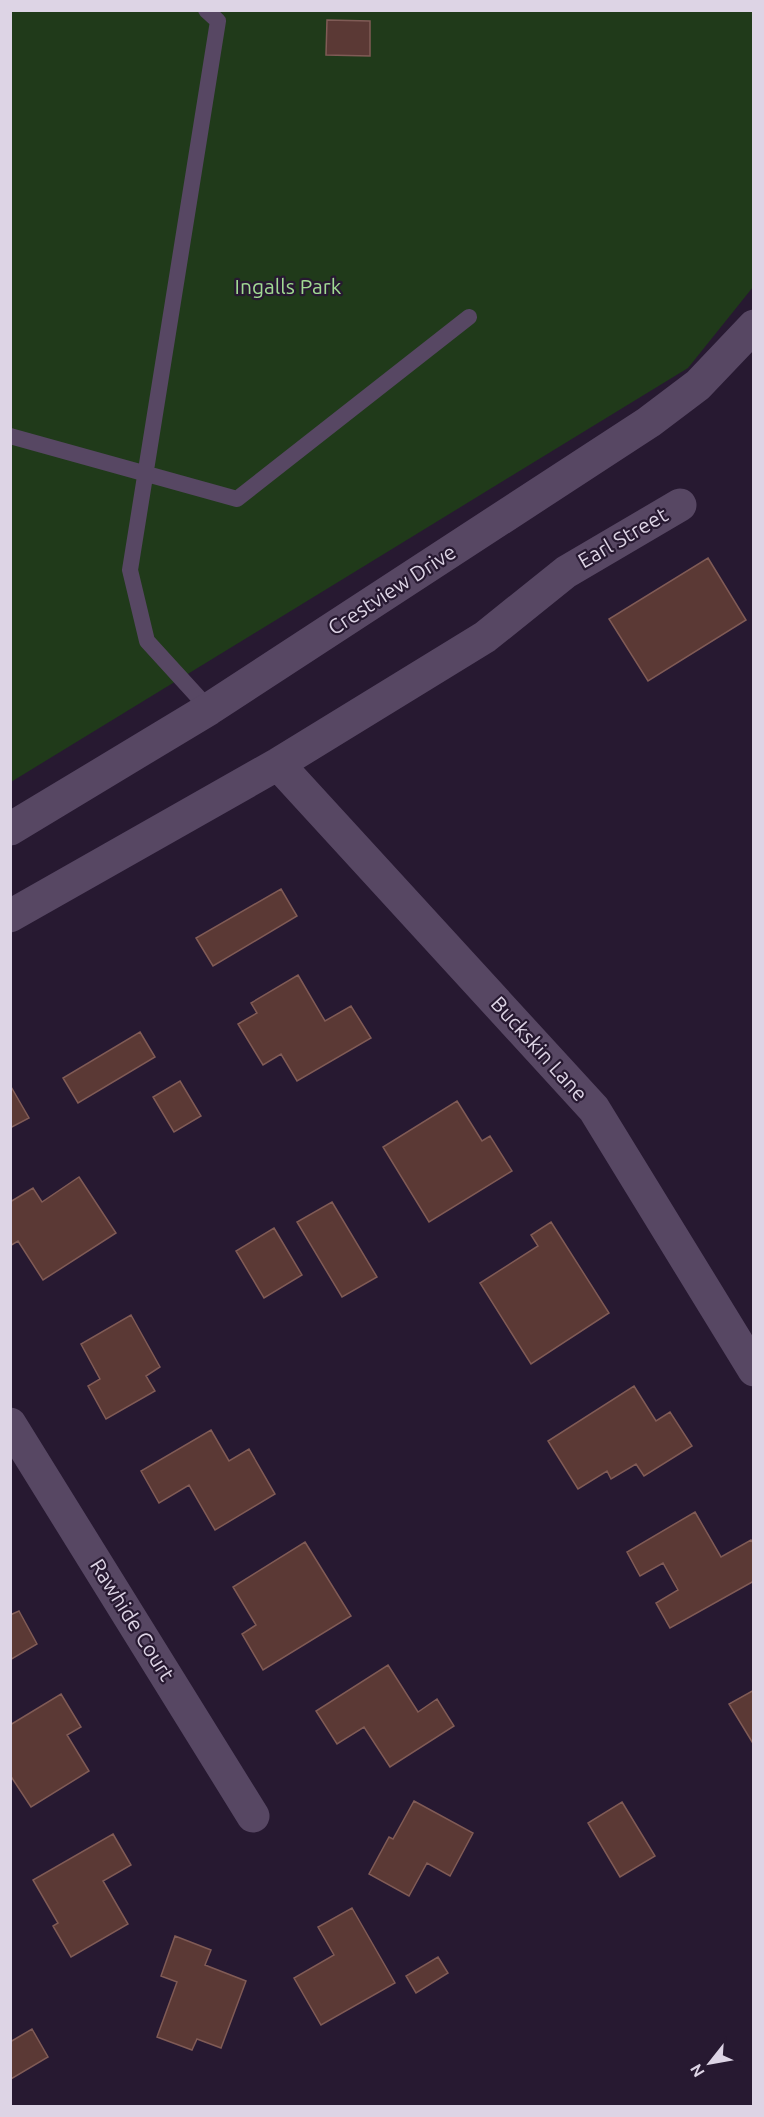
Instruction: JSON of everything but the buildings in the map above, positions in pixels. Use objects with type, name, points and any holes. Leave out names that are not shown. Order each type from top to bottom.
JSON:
[{"type":"street","name":"Crestview Drive","points":[[10,829],[209,709],[650,422],[698,385],[753,326]]},
{"type":"street","name":"Earl Street","points":[[278,764],[486,637],[566,572],[680,505]]},
{"type":"street","points":[[10,916],[278,764]]},
{"type":"street","name":"Buckskin Lane","points":[[278,764],[594,1110],[753,1370]]},
{"type":"street","name":"Rawhide Court","points":[[10,1424],[253,1816]]},
{"type":"lane","points":[[207,10],[218,21],[130,570],[147,641],[209,709]]},
{"type":"lane","points":[[10,436],[237,499],[469,317]]},
{"type":"green space","name":"Ingalls Park","points":[[11,11],[753,11],[753,287],[688,368],[11,782]]}]
